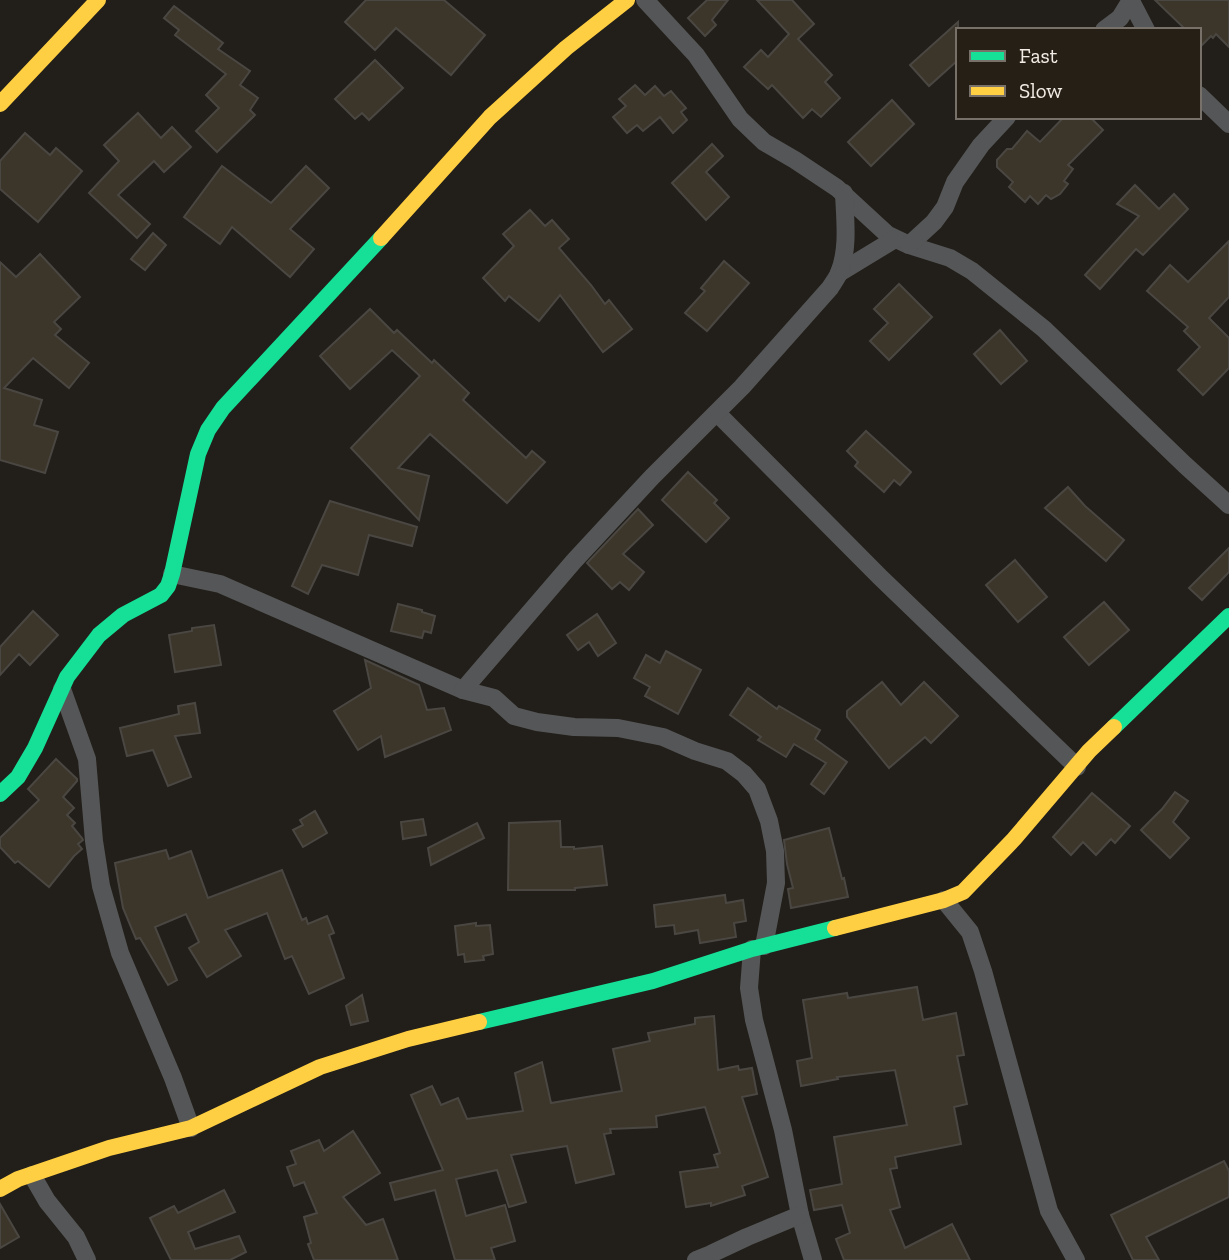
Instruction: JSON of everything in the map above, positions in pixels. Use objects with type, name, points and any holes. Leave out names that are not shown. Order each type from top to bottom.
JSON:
[{"type":"street","points":[[2,97],[98,0]]},
{"type":"street","points":[[0,793],[18,777],[35,748],[67,677],[99,635],[123,615],[161,595],[169,586],[198,454],[208,430],[223,408],[490,117],[566,48],[627,0]]},
{"type":"street","points":[[645,0],[696,55],[740,119],[764,142],[844,193],[888,235],[950,258],[972,271],[1044,329],[1229,505]]},
{"type":"street","points":[[1107,28],[1120,18],[1131,0]]},
{"type":"street","points":[[1131,0],[1145,28]]},
{"type":"street","points":[[1201,97],[1229,124]]},
{"type":"street","points":[[839,274],[902,242],[934,222],[974,155],[1005,119]]},
{"type":"street","points":[[463,690],[574,561],[652,477],[742,387],[830,288],[839,274],[845,242],[844,193]]},
{"type":"street","points":[[717,413],[880,577],[1076,767]]},
{"type":"street","points":[[172,574],[220,584],[463,690],[494,698],[514,716],[537,722],[574,727],[618,728],[663,737],[727,761],[744,774],[757,789],[769,821],[775,852],[776,883],[749,988],[754,1020],[813,1260]]},
{"type":"street","points":[[0,1189],[18,1179],[109,1148],[191,1128],[320,1068],[408,1039],[653,981],[758,948],[944,900],[963,892],[1014,839],[1089,751],[1229,616]]},
{"type":"street","points":[[62,688],[87,759],[101,886],[120,953],[173,1078],[191,1128]]},
{"type":"street","points":[[944,900],[970,932],[1049,1211],[1076,1260]]},
{"type":"street","points":[[32,1175],[47,1201],[76,1237],[87,1260]]},
{"type":"street","points":[[696,1260],[800,1215]]},
{"type":"building","points":[[366,0],[444,0],[485,35],[451,75],[396,28],[375,50],[345,22]]},
{"type":"building","points":[[707,0],[728,0],[712,20],[716,25],[705,36],[688,18]]},
{"type":"building","points":[[757,0],[792,0],[814,24],[798,39],[832,75],[825,82],[840,98],[821,117],[812,109],[803,118],[772,85],[768,89],[744,67],[761,50],[768,57],[789,34]]},
{"type":"building","points":[[1155,0],[1229,0],[1229,47],[1216,34],[1201,46],[1201,28],[1184,28]]},
{"type":"building","points":[[174,6],[223,43],[218,49],[250,71],[240,85],[258,98],[250,110],[255,115],[217,152],[196,131],[219,108],[206,95],[226,74],[175,35],[179,30],[164,18]]},
{"type":"building","points":[[958,22],[956,62],[929,86],[910,65]]},
{"type":"building","points":[[375,60],[403,88],[369,120],[362,113],[355,119],[335,99]]},
{"type":"building","points":[[635,85],[645,95],[655,86],[664,96],[671,91],[686,108],[681,112],[687,120],[673,133],[660,117],[643,131],[637,125],[627,133],[613,117],[626,106],[619,99]]},
{"type":"building","points":[[892,100],[914,124],[871,166],[848,142]]},
{"type":"building","points":[[138,113],[161,138],[172,127],[191,147],[164,172],[154,161],[118,195],[150,224],[137,238],[89,193],[119,161],[104,145]]},
{"type":"building","points":[[1062,119],[1092,119],[1103,130],[1068,165],[1073,169],[1064,181],[1068,184],[1060,194],[1051,199],[1046,195],[1038,204],[1030,196],[1025,202],[1009,187],[1013,182],[997,167],[997,160],[1007,149],[1012,149],[1027,131],[1040,142]]},
{"type":"building","points":[[25,133],[50,155],[56,148],[82,171],[38,222],[0,189],[0,161]]},
{"type":"building","points":[[712,144],[723,156],[706,172],[729,197],[706,220],[672,183]]},
{"type":"building","points":[[222,166],[271,203],[306,166],[329,188],[290,229],[314,249],[290,277],[232,227],[220,244],[184,217]]},
{"type":"building","points":[[1135,185],[1159,209],[1174,194],[1188,209],[1143,255],[1136,249],[1100,289],[1085,275],[1139,216],[1117,204]]},
{"type":"building","points":[[530,210],[545,226],[552,220],[569,239],[559,248],[605,304],[609,300],[632,329],[603,352],[560,295],[539,321],[509,296],[505,301],[483,278],[514,246],[503,234]]},
{"type":"building","points":[[153,233],[166,245],[145,270],[131,259]]},
{"type":"building","points":[[1229,241],[1229,297],[1209,318],[1229,338],[1229,368],[1203,395],[1178,370],[1200,347],[1184,331],[1188,327],[1147,291],[1170,265],[1188,282]]},
{"type":"building","points":[[40,254],[80,297],[54,322],[61,329],[55,335],[89,363],[69,388],[33,358],[4,388],[42,400],[34,425],[58,432],[45,473],[0,460],[0,262],[16,277]]},
{"type":"building","points":[[724,261],[749,283],[707,331],[685,313],[705,291],[701,288]]},
{"type":"building","points":[[899,284],[932,317],[889,360],[870,341],[888,323],[874,309]]},
{"type":"building","points":[[370,309],[394,333],[397,330],[469,393],[463,400],[526,458],[532,451],[545,462],[507,503],[430,434],[398,468],[429,476],[419,520],[351,448],[420,376],[392,350],[350,389],[320,356]]},
{"type":"building","points":[[1000,330],[1027,361],[1001,384],[974,354]]},
{"type":"building","points":[[866,431],[911,472],[900,485],[894,480],[884,492],[855,466],[858,462],[847,451]]},
{"type":"building","points":[[688,472],[717,500],[714,503],[729,518],[706,542],[662,500]]},
{"type":"building","points":[[1068,487],[1085,506],[1124,540],[1106,561],[1045,508]]},
{"type":"building","points":[[330,501],[417,527],[412,546],[369,535],[358,575],[322,565],[308,594],[292,586]]},
{"type":"building","points":[[638,509],[653,525],[623,554],[644,572],[629,590],[620,582],[612,589],[587,563]]},
{"type":"building","points":[[1229,548],[1229,572],[1202,600],[1189,588]]},
{"type":"building","points":[[1015,560],[1047,597],[1018,622],[986,585]]},
{"type":"building","points":[[1104,602],[1129,630],[1089,665],[1064,637]]},
{"type":"building","points":[[398,604],[435,616],[431,633],[424,631],[422,638],[391,631]]},
{"type":"building","points":[[33,611],[58,635],[30,665],[19,654],[0,675],[0,647]]},
{"type":"building","points":[[597,614],[616,643],[598,656],[589,642],[578,650],[567,635]]},
{"type":"building","points":[[214,625],[221,665],[175,672],[169,635]]},
{"type":"building","points":[[666,651],[701,670],[678,714],[645,696],[650,687],[634,678],[646,655],[660,663]]},
{"type":"building","points":[[365,660],[419,685],[427,710],[444,708],[451,730],[385,757],[381,736],[358,750],[334,711],[371,688]]},
{"type":"building","points":[[882,682],[901,705],[924,682],[958,716],[931,743],[925,737],[889,768],[847,717],[847,711]]},
{"type":"building","points":[[748,688],[777,709],[779,706],[820,730],[815,739],[847,762],[824,794],[811,784],[826,763],[794,744],[786,757],[758,740],[761,737],[730,715]]},
{"type":"building","points":[[195,703],[200,733],[175,736],[191,777],[168,786],[153,750],[127,756],[120,728],[179,714],[178,706]]},
{"type":"building","points":[[56,759],[77,779],[63,797],[74,808],[67,815],[75,823],[72,826],[83,840],[78,844],[82,849],[49,887],[18,861],[15,863],[0,847],[0,838],[39,800],[28,789]]},
{"type":"building","points":[[1175,792],[1188,801],[1173,822],[1189,838],[1170,858],[1141,830]]},
{"type":"building","points":[[1092,793],[1130,826],[1115,843],[1111,839],[1096,855],[1083,842],[1071,855],[1053,837]]},
{"type":"building","points":[[315,811],[327,833],[303,847],[293,830],[303,825],[300,820]]},
{"type":"building","points":[[423,819],[426,835],[403,839],[401,822]]},
{"type":"building","points":[[560,821],[561,847],[574,849],[602,846],[607,885],[575,890],[508,890],[509,823]]},
{"type":"building","points":[[477,823],[484,838],[431,865],[428,848]]},
{"type":"building","points":[[829,828],[848,897],[791,908],[788,889],[793,888],[784,840]]},
{"type":"building","points":[[166,850],[169,859],[191,851],[208,898],[282,870],[302,920],[306,918],[308,924],[327,916],[334,933],[329,935],[344,978],[309,994],[292,956],[285,959],[267,913],[225,930],[241,956],[207,977],[189,948],[199,942],[186,914],[155,927],[177,980],[168,985],[140,938],[136,939],[123,908],[115,863]]},
{"type":"building","points":[[725,895],[726,903],[743,900],[746,921],[734,923],[736,937],[700,943],[698,930],[675,934],[674,925],[656,927],[654,905]]},
{"type":"building","points":[[476,923],[476,926],[490,925],[493,954],[483,956],[484,960],[465,962],[464,954],[458,955],[455,926]]},
{"type":"building","points":[[917,987],[923,1020],[956,1013],[964,1055],[957,1056],[967,1104],[954,1107],[961,1144],[895,1157],[897,1168],[890,1169],[900,1207],[890,1210],[905,1248],[952,1224],[970,1260],[844,1260],[836,1239],[850,1233],[842,1205],[814,1210],[810,1190],[842,1184],[834,1137],[907,1125],[895,1070],[837,1077],[838,1079],[801,1086],[797,1061],[812,1058],[803,1000],[847,993],[848,998]]},
{"type":"building","points":[[362,995],[368,1021],[351,1025],[346,1006]]},
{"type":"building","points":[[714,1016],[718,1070],[738,1066],[739,1070],[752,1068],[757,1094],[742,1097],[768,1177],[742,1186],[745,1195],[711,1206],[711,1203],[686,1207],[680,1172],[718,1167],[714,1155],[720,1153],[705,1107],[656,1116],[657,1127],[610,1129],[611,1133],[604,1134],[614,1174],[576,1183],[567,1146],[511,1155],[526,1202],[509,1207],[497,1170],[456,1179],[466,1216],[505,1205],[515,1241],[491,1248],[495,1260],[455,1260],[435,1190],[395,1200],[390,1183],[443,1170],[411,1095],[432,1086],[441,1105],[458,1098],[467,1119],[523,1111],[515,1073],[542,1062],[551,1103],[622,1091],[613,1049],[650,1041],[648,1033],[695,1024],[695,1018]]},
{"type":"building","points":[[353,1131],[380,1173],[343,1197],[366,1225],[383,1219],[398,1260],[314,1260],[308,1244],[311,1243],[304,1217],[317,1213],[304,1182],[294,1186],[287,1167],[296,1164],[291,1151],[319,1140],[324,1151]]},
{"type":"building","points":[[1224,1161],[1229,1171],[1229,1197],[1146,1237],[1159,1260],[1133,1260],[1111,1215]]},
{"type":"building","points":[[224,1190],[235,1212],[188,1232],[195,1249],[239,1236],[246,1252],[230,1260],[171,1260],[150,1218],[174,1206],[178,1213]]},
{"type":"building","points":[[0,1204],[19,1237],[0,1248]]},
{"type":"traffic: fast","points":[[0,794],[18,777],[35,748],[67,677],[99,635],[123,615],[161,595],[168,586],[198,454],[208,430],[223,408],[381,238]]},
{"type":"traffic: fast","points":[[1114,727],[1229,616]]},
{"type":"traffic: fast","points":[[479,1022],[653,981],[752,949],[835,928]]},
{"type":"traffic: slow","points":[[0,104],[98,0]]},
{"type":"traffic: slow","points":[[381,238],[490,117],[566,48],[627,0]]},
{"type":"traffic: slow","points":[[835,928],[944,900],[963,892],[1014,839],[1089,751],[1114,727]]},
{"type":"traffic: slow","points":[[0,1189],[18,1179],[109,1148],[191,1128],[320,1067],[408,1039],[479,1022]]}]
